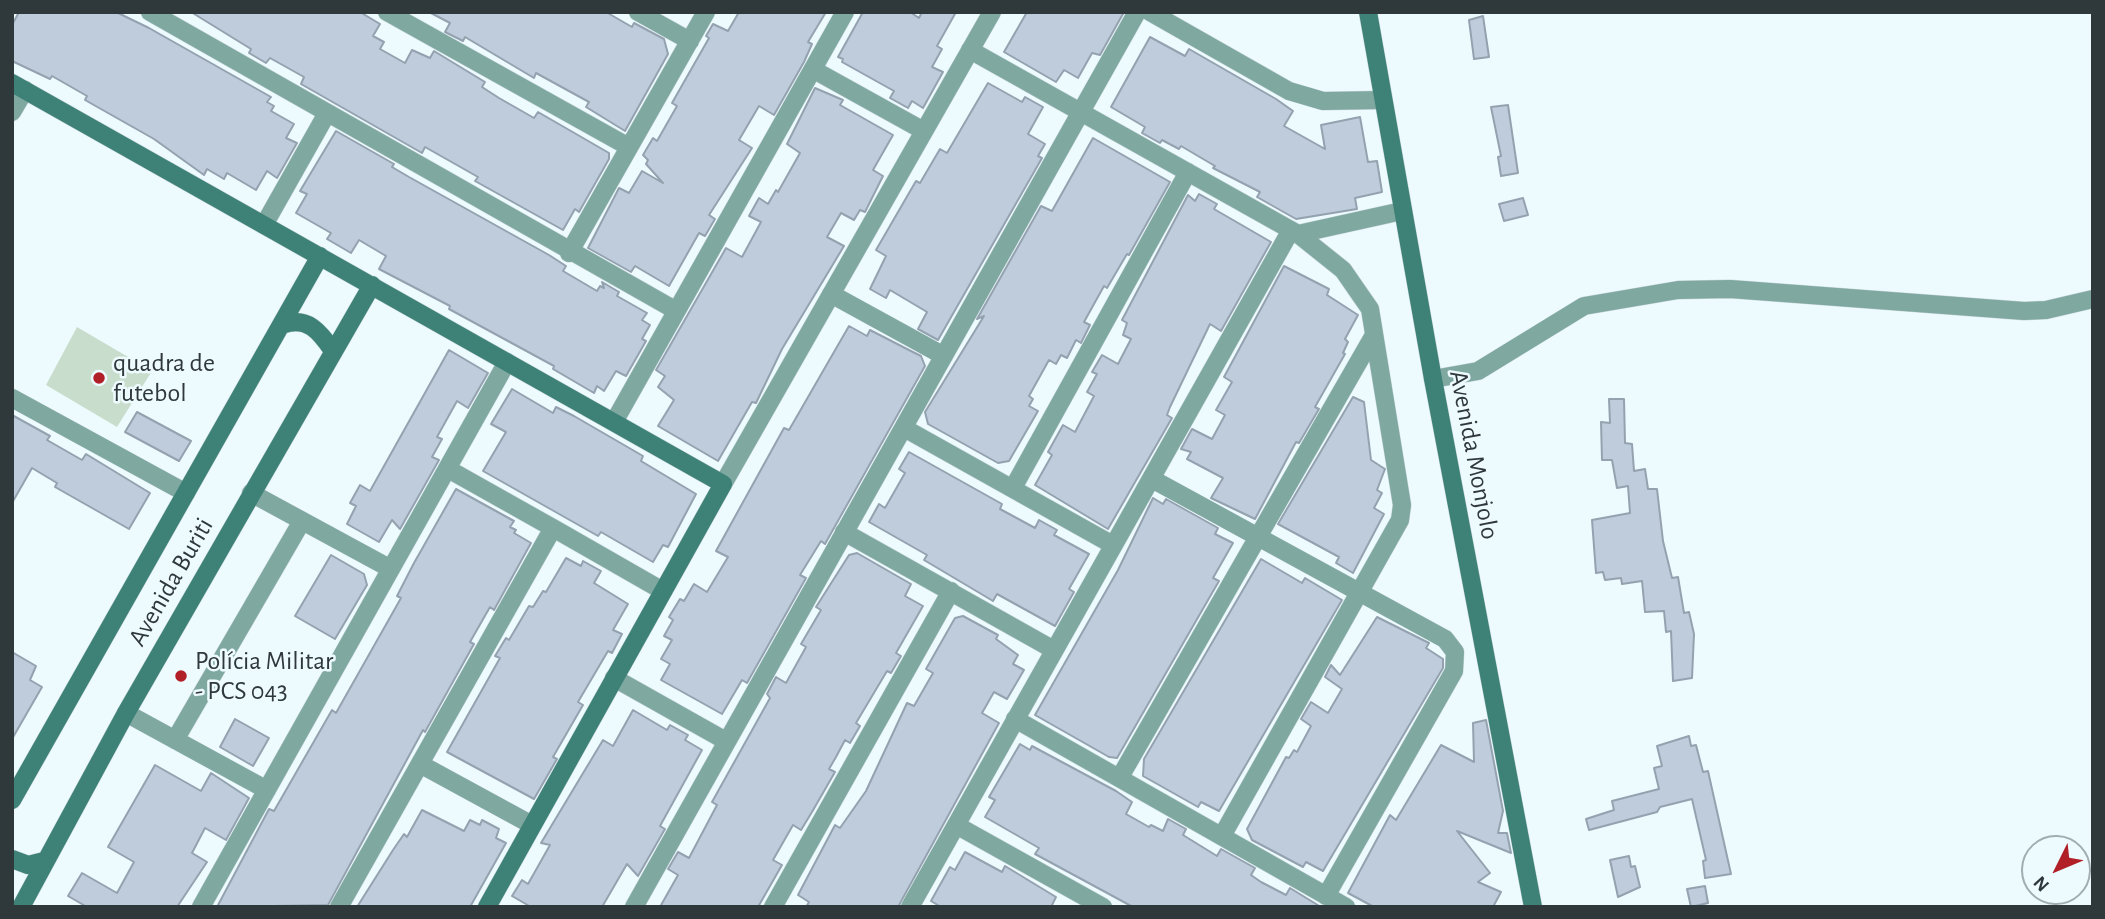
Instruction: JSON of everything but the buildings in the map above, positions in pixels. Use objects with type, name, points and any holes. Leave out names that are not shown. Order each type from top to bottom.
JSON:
[{"type":"street","points":[[150,12],[174,18],[326,115],[675,310]]},
{"type":"street","points":[[387,12],[629,147]]},
{"type":"street","points":[[638,12],[690,41]]},
{"type":"street","points":[[569,253],[706,12]]},
{"type":"street","points":[[614,422],[845,12]]},
{"type":"street","points":[[487,907],[723,484],[992,12]]},
{"type":"street","points":[[634,907],[1137,12]]},
{"type":"street","points":[[1150,12],[1289,91],[1323,101],[1383,100]]},
{"type":"street","name":"Avenida Monjolo","points":[[1368,12],[1402,211],[1533,907]]},
{"type":"street","points":[[970,50],[1295,232],[1343,270],[1370,309],[1402,506],[1401,520],[1222,836]]},
{"type":"street","points":[[814,70],[924,131]]},
{"type":"street","points":[[12,112],[19,86],[723,484]]},
{"type":"street","points":[[264,225],[326,115]]},
{"type":"street","points":[[1013,488],[1188,172]]},
{"type":"street","points":[[910,907],[1112,545],[1295,232],[1402,211]]},
{"type":"street","name":"Avenida Buriti","points":[[12,800],[320,256]]},
{"type":"street","name":"Avenida Buriti","points":[[21,907],[126,713],[372,285]]},
{"type":"street","points":[[1433,379],[1478,371],[1495,363],[1584,306],[1678,290],[1730,289],[2024,311],[2068,306],[2093,299]]},
{"type":"street","points":[[831,295],[944,356]]},
{"type":"street","points":[[282,325],[293,320],[309,324],[318,330],[333,351]]},
{"type":"street","points":[[1120,777],[1374,335]]},
{"type":"street","points":[[201,907],[507,362]]},
{"type":"street","points":[[12,398],[186,493]]},
{"type":"street","points":[[904,428],[1112,545]]},
{"type":"street","points":[[449,469],[663,591]]},
{"type":"street","points":[[1152,479],[1259,535],[1452,645],[1457,658],[1454,671],[1326,896]]},
{"type":"street","points":[[251,493],[391,569]]},
{"type":"street","points":[[175,740],[302,521]]},
{"type":"street","points":[[339,907],[553,528]]},
{"type":"street","points":[[844,532],[1054,650]]},
{"type":"street","points":[[773,907],[951,591]]},
{"type":"street","points":[[614,678],[726,741]]},
{"type":"street","points":[[126,713],[267,790]]},
{"type":"street","points":[[1015,719],[1346,907]]},
{"type":"street","points":[[420,764],[532,825]]},
{"type":"street","points":[[956,825],[1103,907]]},
{"type":"street","points":[[12,859],[28,865],[44,862]]},
{"type":"green space","name":"quadra de futebol","points":[[77,327],[152,371],[117,427],[46,385]]},
{"type":"place","name":"quadra de futebol","points":[[99,378]]},
{"type":"place","name":"Polícia Militar - PCS 043","points":[[181,676]]}]
